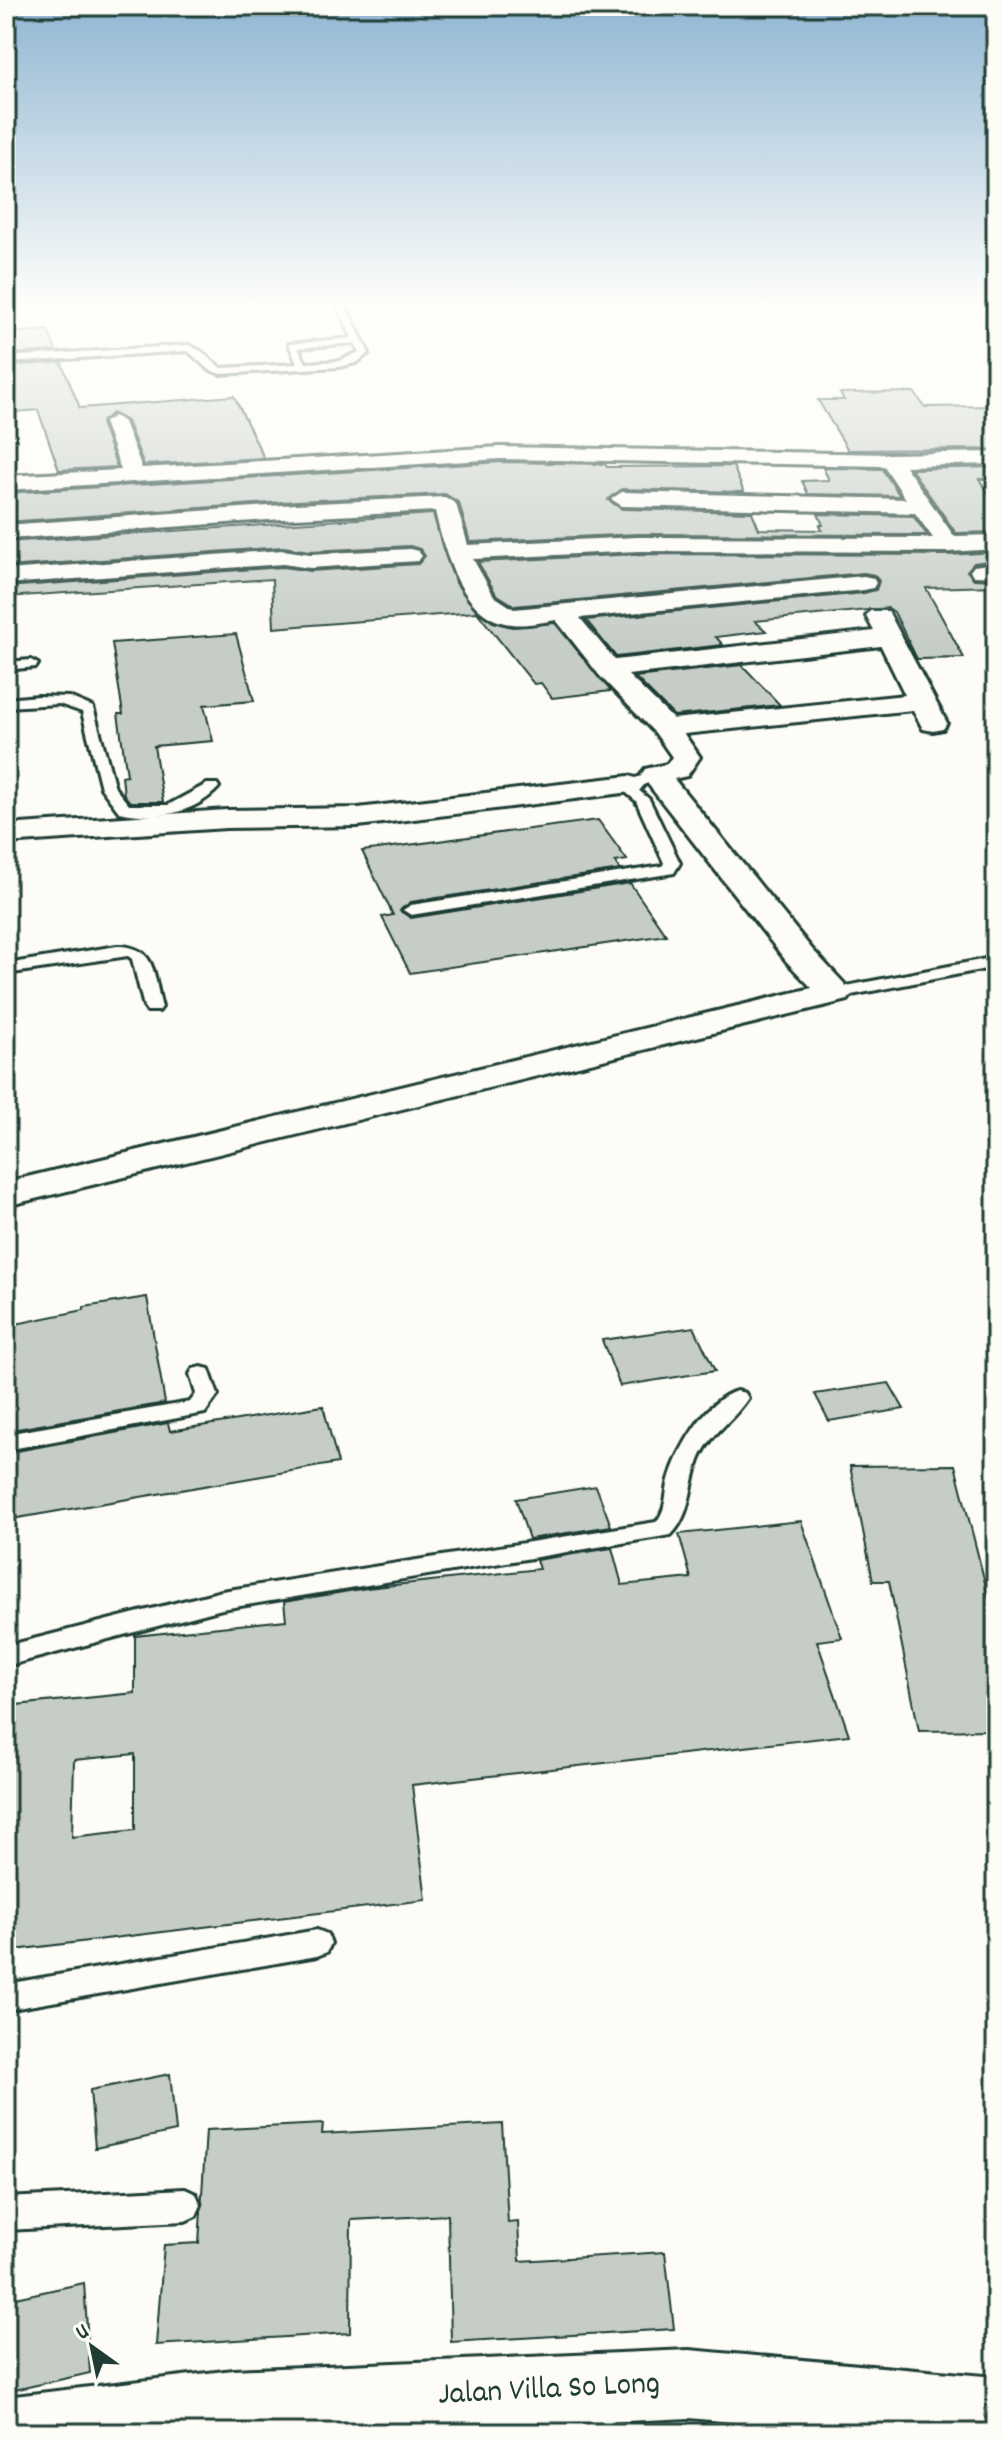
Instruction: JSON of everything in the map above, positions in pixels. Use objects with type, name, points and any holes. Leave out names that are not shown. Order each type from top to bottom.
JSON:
[{"type":"street","points":[[114,422],[133,473]]},
{"type":"street","points":[[6,483],[133,473],[183,463],[500,453],[748,480],[920,506]]},
{"type":"street","points":[[622,499],[890,460],[996,458]]},
{"type":"street","points":[[890,460],[949,543]]},
{"type":"street","points":[[183,463],[195,518]]},
{"type":"street","points":[[748,480],[756,544]]},
{"type":"street","points":[[6,532],[445,504],[467,577],[502,615],[864,583]]},
{"type":"street","points":[[458,553],[638,544],[941,548],[949,543],[996,542]]},
{"type":"street","points":[[666,728],[928,713],[847,547]]},
{"type":"street","points":[[6,577],[283,557],[310,561],[410,556]]},
{"type":"street","points":[[6,834],[226,819],[358,817],[642,780],[677,770],[686,757],[666,728],[608,669],[562,612]]},
{"type":"street","points":[[608,669],[890,637]]},
{"type":"street","points":[[642,780],[836,993]]},
{"type":"street","points":[[6,1194],[836,993]]},
{"type":"street","name":"Jalan Villa So Long","points":[[6,2432],[233,2405],[689,2384],[991,2419]]},
{"type":"lane","points":[[6,666],[31,664]]},
{"type":"lane","points":[[6,703],[59,699],[70,700],[88,710],[108,788],[124,809],[163,812],[187,806],[212,787]]},
{"type":"lane","points":[[411,910],[668,870],[672,863],[642,799],[629,789],[642,780]]},
{"type":"lane","points":[[6,969],[132,951],[140,957],[153,1007]]},
{"type":"lane","points":[[836,993],[996,962]]},
{"type":"lane","points":[[6,1442],[197,1408],[207,1395],[201,1374]]},
{"type":"lane","points":[[6,1656],[222,1600],[663,1529],[672,1521],[680,1481],[707,1424],[737,1398]]},
{"type":"lane","points":[[6,1997],[317,1943]]},
{"type":"lane","points":[[6,2214],[185,2205]]},
{"type":"building","points":[[41,419],[106,419],[101,423],[117,467],[59,470]]},
{"type":"building","points":[[123,419],[245,419],[264,458],[144,465],[127,421]]},
{"type":"building","points":[[829,419],[996,419],[996,449],[848,450]]},
{"type":"building","points":[[502,462],[605,464],[607,467],[733,466],[744,492],[622,489],[608,500],[622,509],[752,512],[759,529],[822,530],[818,514],[913,516],[927,535],[638,534],[470,542],[459,503],[445,494],[296,501],[6,522],[6,493]]},
{"type":"building","points":[[996,467],[996,479],[979,479],[996,503],[996,532],[956,533],[911,469]]},
{"type":"building","points":[[823,468],[882,469],[900,496],[808,494],[802,481],[829,480]]},
{"type":"building","points":[[433,514],[455,582],[478,612],[493,622],[512,627],[555,623],[611,691],[552,698],[541,683],[534,684],[477,612],[274,628],[272,579],[6,597],[6,587],[283,567],[310,571],[418,564],[425,556],[420,549],[410,546],[310,551],[283,547],[6,567],[6,542]]},
{"type":"building","points":[[996,552],[996,560],[974,563],[967,571],[974,579],[996,580],[996,586],[926,588],[964,658],[917,659],[894,612],[888,608],[755,621],[766,631],[716,637],[723,645],[616,657],[586,620],[864,593],[876,590],[879,581],[874,575],[864,573],[515,606],[496,594],[478,562],[638,554],[949,555]]},
{"type":"building","points":[[236,634],[254,701],[204,705],[213,741],[154,746],[163,802],[130,802],[124,795],[122,776],[127,775],[118,714],[123,714],[112,643]]},
{"type":"building","points":[[742,665],[780,705],[674,716],[635,677]]},
{"type":"building","points":[[598,820],[627,860],[615,862],[620,870],[411,902],[400,911],[411,918],[630,883],[666,935],[410,973],[382,917],[393,915],[362,851]]},
{"type":"building","points":[[147,1297],[165,1403],[6,1431],[6,1326],[84,1310],[84,1307]]},
{"type":"building","points":[[694,1327],[715,1371],[620,1386],[602,1340]]},
{"type":"building","points":[[889,1383],[904,1409],[829,1421],[815,1394]]},
{"type":"building","points":[[323,1406],[338,1463],[6,1520],[6,1453],[168,1423],[170,1431]]},
{"type":"building","points":[[955,1465],[991,1606],[996,1605],[996,1730],[919,1731],[889,1581],[873,1581],[850,1466]]},
{"type":"building","points":[[596,1486],[611,1526],[529,1539],[516,1499]]},
{"type":"building","points":[[801,1521],[842,1638],[817,1641],[849,1735],[412,1785],[426,1900],[6,1951],[6,1706],[135,1693],[135,1636],[286,1620],[284,1602],[367,1588],[539,1569],[536,1560],[612,1548],[622,1585],[691,1578],[679,1534]],"holes":[[[135,1754],[135,1830],[72,1837],[74,1760]]]},
{"type":"building","points":[[170,2074],[176,2131],[95,2148],[90,2090]]},
{"type":"building","points":[[323,2124],[322,2134],[502,2124],[508,2223],[518,2222],[520,2261],[665,2252],[674,2329],[451,2342],[448,2215],[351,2220],[350,2333],[156,2345],[164,2245],[199,2243],[206,2130]]},
{"type":"building","points":[[84,2283],[90,2373],[6,2392],[6,2300]]}]
